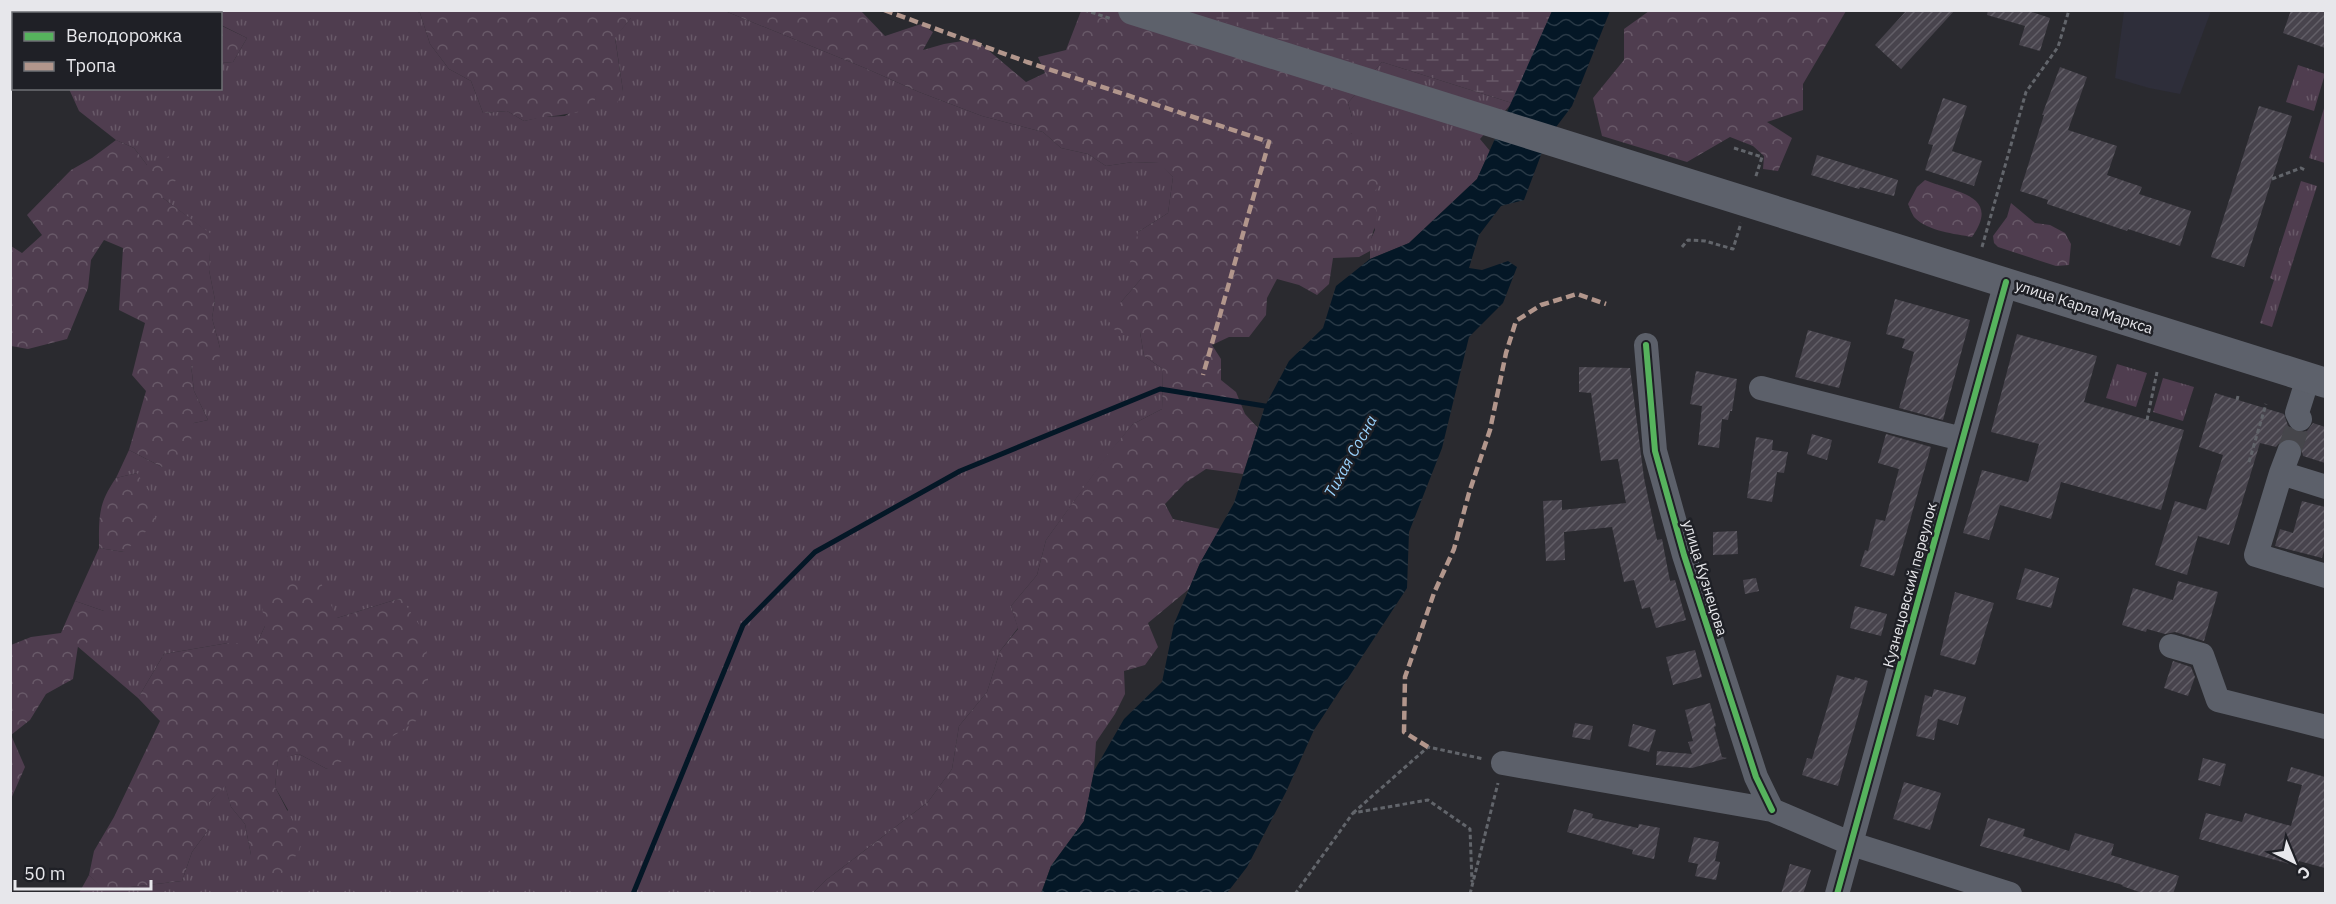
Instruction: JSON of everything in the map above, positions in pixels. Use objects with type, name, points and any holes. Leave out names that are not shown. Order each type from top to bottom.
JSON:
[{"type":"main road","name":"улица Карла Маркса","points":[[1133,10],[2317,381]]},
{"type":"street","name":"Кузнецовский переулок","points":[[1837,894],[2006,282]]},
{"type":"street","name":"улица Кузнецова","points":[[1646,345],[1655,451],[1684,555],[1756,777],[1772,810]]},
{"type":"street","points":[[2300,419],[2297,413],[2317,381]]},
{"type":"street","points":[[1761,388],[1962,439]]},
{"type":"street","points":[[2325,487],[2285,463],[2256,555],[2325,576]]},
{"type":"street","points":[[2171,646],[2202,654],[2218,700],[2325,728]]},
{"type":"street","points":[[1503,763],[1772,810],[1852,844],[2010,894]]},
{"type":"path","points":[[1982,247],[2026,92],[2058,47],[2069,10]]},
{"type":"path","points":[[1682,247],[1688,240],[1705,241],[1733,249],[1745,202],[1762,157],[1734,148]]},
{"type":"path","points":[[2272,179],[2301,168],[2305,170]]},
{"type":"path","points":[[2146,420],[2157,372]]},
{"type":"path","points":[[2248,462],[2266,404]]},
{"type":"path","points":[[1295,894],[1353,813],[1428,747],[1503,763],[1470,894]]},
{"type":"path","points":[[1353,813],[1428,800],[1470,829],[1472,886]]},
{"type":"shaded area","points":[[2124,11],[2211,11],[2180,94],[2115,78]]},
{"type":"green space","points":[[84,10],[166,11],[165,12],[84,12]]},
{"type":"green space","points":[[1404,10],[1382,62],[1348,103],[1352,117],[1352,133],[1344,139],[1384,176],[1372,196],[1377,218],[1370,251],[1359,257],[1333,258],[1329,284],[1317,295],[1299,285],[1277,279],[1267,298],[1266,315],[1249,337],[1229,337],[1212,345],[1221,359],[1221,380],[1236,392],[1245,414],[1258,428],[1243,474],[1206,469],[1185,483],[1165,504],[1173,519],[1220,529],[1200,563],[1189,589],[1148,623],[1158,647],[1145,665],[1124,671],[1125,694],[1096,742],[1094,771],[1084,821],[1051,866],[1041,893],[813,893],[826,880],[928,802],[952,769],[959,726],[987,692],[1000,651],[1018,629],[1011,606],[1037,575],[1046,540],[1110,451],[1133,424],[1162,409],[1163,369],[1144,356],[1140,332],[1119,336],[1108,320],[1141,279],[1129,266],[1138,232],[1168,213],[1173,177],[1159,163],[1133,162],[1106,166],[1088,154],[1061,148],[1043,132],[982,116],[725,11],[861,11],[885,36],[921,24],[933,32],[923,50],[975,39],[1026,82],[1045,73],[1038,57],[1066,50],[1081,11]]},
{"type":"green space","points":[[182,11],[416,11],[420,13],[430,44],[449,69],[471,81],[483,113],[507,111],[524,121],[541,117],[565,116],[596,96],[623,91],[615,37],[631,18],[631,11],[725,11],[982,116],[1043,132],[1061,148],[1088,154],[1106,166],[1133,162],[1160,163],[1173,177],[1168,213],[1138,232],[1141,279],[1121,302],[1140,332],[1144,356],[1163,369],[1162,409],[1133,424],[1046,540],[1037,575],[1011,606],[1018,628],[1000,651],[987,692],[959,726],[952,769],[928,802],[826,880],[813,893],[79,893],[89,875],[105,890],[182,881],[192,852],[209,829],[209,802],[225,785],[231,807],[245,824],[251,855],[288,810],[275,787],[278,758],[299,754],[327,769],[348,738],[401,598],[337,618],[265,626],[257,643],[228,643],[164,654],[138,698],[77,646],[104,611],[75,601],[99,548],[124,552],[137,473],[116,478],[129,450],[162,467],[194,423],[208,420],[194,391],[191,364],[220,348],[212,318],[215,300],[209,270],[210,234],[163,198],[147,165],[134,148],[116,140],[79,111],[69,90],[222,90],[222,63],[233,62],[247,38],[222,26],[222,12]]},
{"type":"green space","points":[[416,11],[631,11],[631,18],[615,38],[623,91],[617,103],[596,96],[592,109],[575,113],[524,121],[507,111],[483,113],[471,81],[449,69],[430,44],[420,13]]},
{"type":"green space","points":[[1189,11],[1552,11],[1512,103],[1382,62],[1361,64]]},
{"type":"green space","points":[[1649,11],[1846,11],[1803,84],[1803,110],[1767,122],[1792,138],[1778,171],[1763,169],[1764,156],[1753,146],[1730,137],[1687,162],[1602,136],[1593,98],[1624,60],[1624,29]]},
{"type":"green space","points":[[222,26],[247,38],[233,62],[222,63]]},
{"type":"green space","points":[[1382,62],[1512,103],[1480,139],[1490,151],[1477,179],[1409,243],[1370,259],[1370,241],[1375,230],[1343,138],[1352,133],[1352,117],[1348,103]]},
{"type":"green space","points":[[2298,65],[2325,74],[2314,111],[2286,102]]},
{"type":"green space","points":[[2325,105],[2325,163],[2309,158]]},
{"type":"green space","points":[[116,140],[134,148],[147,165],[170,156],[181,173],[163,198],[211,234],[209,270],[215,300],[212,318],[220,348],[219,371],[191,365],[194,391],[208,420],[194,423],[189,452],[162,467],[129,450],[146,391],[132,375],[145,323],[119,310],[123,248],[104,240],[91,260],[88,288],[67,339],[28,349],[11,346],[11,246],[22,253],[42,235],[27,215],[71,170]]},
{"type":"green space","points":[[1925,180],[1961,192],[1978,203],[1982,212],[1980,223],[1972,237],[1934,229],[1914,217],[1908,204],[1917,187]]},
{"type":"green space","points":[[2301,181],[2317,186],[2272,327],[2260,323],[2274,280],[2270,278]]},
{"type":"green space","points":[[2011,203],[2035,223],[2050,225],[2065,233],[2071,244],[2069,265],[2056,266],[1998,247],[1994,243],[1993,236],[2007,217]]},
{"type":"green space","points":[[2117,364],[2147,373],[2136,407],[2106,398]]},
{"type":"green space","points":[[2163,378],[2194,387],[2183,421],[2153,412]]},
{"type":"green space","points":[[137,473],[150,493],[156,522],[124,552],[99,548],[100,519],[106,495],[116,478]]},
{"type":"green space","points":[[282,582],[321,583],[337,618],[401,598],[422,629],[430,671],[419,719],[395,735],[369,747],[348,738],[346,759],[327,769],[299,754],[278,759],[275,787],[302,839],[298,853],[279,877],[265,871],[251,855],[245,824],[231,807],[225,786],[209,802],[209,829],[192,852],[182,881],[104,890],[89,875],[94,851],[114,817],[160,721],[138,698],[164,654],[228,643],[257,643],[265,626],[260,595]]},
{"type":"green space","points":[[75,601],[104,611],[106,635],[78,646],[73,679],[46,694],[30,720],[11,735],[11,645],[31,637],[61,633]]},
{"type":"green space","points":[[11,735],[25,767],[11,799]]},
{"type":"water","name":"Тихая Сосна","points":[[1552,11],[1610,11],[1572,106],[1547,139],[1524,200],[1501,206],[1479,235],[1469,268],[1482,270],[1508,261],[1517,267],[1503,303],[1469,337],[1442,448],[1409,532],[1407,588],[1314,730],[1286,792],[1247,867],[1227,893],[1041,894],[1051,866],[1084,821],[1094,771],[1124,719],[1162,682],[1174,624],[1200,563],[1234,503],[1265,406],[1289,361],[1323,328],[1336,286],[1370,259],[1409,243],[1477,179]]},
{"type":"building","points":[[1907,10],[1955,10],[1901,69],[1875,45]]},
{"type":"building","points":[[1988,10],[2026,10],[2050,18],[2040,51],[2019,45],[2025,26],[1987,15]]},
{"type":"building","points":[[2291,10],[2325,10],[2325,48],[2283,33]]},
{"type":"building","points":[[2060,67],[2087,77],[2068,130],[2117,146],[2107,175],[2142,187],[2139,194],[2191,211],[2180,246],[2047,204],[2048,200],[2020,191],[2044,115],[2042,115]]},
{"type":"building","points":[[1943,98],[1967,106],[1952,151],[1982,161],[1974,186],[1925,170],[1933,145],[1928,144]]},
{"type":"building","points":[[2259,106],[2292,116],[2244,267],[2211,257]]},
{"type":"building","points":[[1817,155],[1898,180],[1894,196],[1811,175]]},
{"type":"building","points":[[1895,299],[1970,320],[1943,420],[1899,408],[1914,352],[1902,348],[1905,339],[1886,334]]},
{"type":"building","points":[[1808,330],[1851,342],[1839,388],[1795,377]]},
{"type":"building","points":[[2017,334],[2097,356],[2084,402],[2184,430],[2161,510],[2061,482],[2051,519],[2000,505],[1989,540],[1963,533],[1982,470],[2028,482],[2039,444],[1991,432]]},
{"type":"building","points":[[1579,367],[1630,368],[1644,478],[1657,540],[1662,539],[1670,581],[1675,580],[1686,620],[1656,628],[1650,607],[1642,609],[1634,580],[1624,582],[1612,527],[1564,532],[1565,560],[1546,561],[1543,501],[1562,500],[1562,510],[1626,503],[1618,459],[1601,461],[1591,393],[1579,392]]},
{"type":"building","points":[[1696,371],[1737,379],[1732,411],[1730,411],[1728,420],[1722,419],[1719,448],[1698,445],[1702,406],[1690,404]]},
{"type":"building","points":[[2215,393],[2284,414],[2288,426],[2299,433],[2307,431],[2313,423],[2325,427],[2325,463],[2303,456],[2300,444],[2294,439],[2281,441],[2276,447],[2260,443],[2229,545],[2198,536],[2187,575],[2155,565],[2175,501],[2206,510],[2223,455],[2199,447]]},
{"type":"building","points":[[1812,434],[1832,440],[1827,460],[1807,454]]},
{"type":"building","points":[[1886,434],[1931,447],[1894,576],[1860,566],[1865,550],[1868,551],[1876,519],[1885,521],[1899,469],[1878,463]]},
{"type":"building","points":[[1756,437],[1773,440],[1772,450],[1788,452],[1784,473],[1777,472],[1772,502],[1747,498]]},
{"type":"building","points":[[2302,501],[2325,507],[2325,547],[2322,558],[2275,546],[2280,529],[2293,533]]},
{"type":"building","points":[[1737,531],[1738,554],[1713,555],[1713,532]]},
{"type":"building","points":[[2025,568],[2059,578],[2051,608],[2016,599]]},
{"type":"building","points":[[1756,578],[1759,591],[1745,594],[1743,580]]},
{"type":"building","points":[[2178,581],[2218,592],[2204,641],[2175,632],[2165,634],[2147,629],[2146,632],[2122,625],[2133,588],[2173,600]]},
{"type":"building","points":[[1955,592],[1994,603],[1975,665],[1940,655]]},
{"type":"building","points":[[1855,606],[1887,614],[1881,636],[1850,628]]},
{"type":"building","points":[[1695,650],[1702,677],[1673,685],[1666,657]]},
{"type":"building","points":[[2173,661],[2191,667],[2195,677],[2188,696],[2164,688]]},
{"type":"building","points":[[1837,675],[1868,681],[1838,786],[1802,775],[1807,758],[1812,759]]},
{"type":"building","points":[[1934,689],[1966,697],[1958,725],[1938,719],[1934,740],[1916,736],[1925,695],[1932,697]]},
{"type":"building","points":[[1710,703],[1722,757],[1727,758],[1692,768],[1656,765],[1657,751],[1692,754],[1688,742],[1693,741],[1685,710]]},
{"type":"building","points":[[1575,723],[1593,726],[1590,740],[1572,737]]},
{"type":"building","points":[[1633,724],[1656,730],[1649,752],[1628,746]]},
{"type":"building","points":[[2203,758],[2226,764],[2220,786],[2198,780]]},
{"type":"building","points":[[2291,767],[2325,777],[2325,868],[2299,861],[2297,866],[2199,839],[2206,813],[2242,822],[2245,813],[2291,826],[2302,785],[2287,781]]},
{"type":"building","points":[[1904,782],[1941,793],[1930,830],[1893,819]]},
{"type":"building","points":[[1574,809],[1593,814],[1592,818],[1638,828],[1639,824],[1660,828],[1654,859],[1632,854],[1633,850],[1567,832]]},
{"type":"building","points":[[1988,818],[2025,829],[2023,836],[2069,851],[2075,833],[2114,844],[2111,855],[2179,876],[2173,894],[2145,894],[2123,885],[1980,846]]},
{"type":"building","points":[[1694,837],[1719,842],[1715,861],[1720,862],[1716,880],[1695,876],[1698,864],[1688,862]]},
{"type":"building","points":[[1790,864],[1811,870],[1803,894],[1781,894]]},
{"type":"waterway","points":[[633,894],[743,625],[815,552],[960,471],[1160,389],[1271,407]]},
{"type":"tunnel","points":[[2289,452],[2300,419]]},
{"type":"marked path","points":[[884,10],[1027,62],[1269,142],[1203,375]]},
{"type":"marked path","points":[[1428,747],[1404,732],[1405,677],[1434,593],[1454,549],[1469,493],[1490,430],[1506,353],[1516,321],[1541,305],[1577,294],[1606,304]]},
{"type":"cycle path","points":[[1837,894],[2006,282]]},
{"type":"cycle path","points":[[1646,345],[1655,451],[1684,555],[1756,777],[1772,810]]}]
